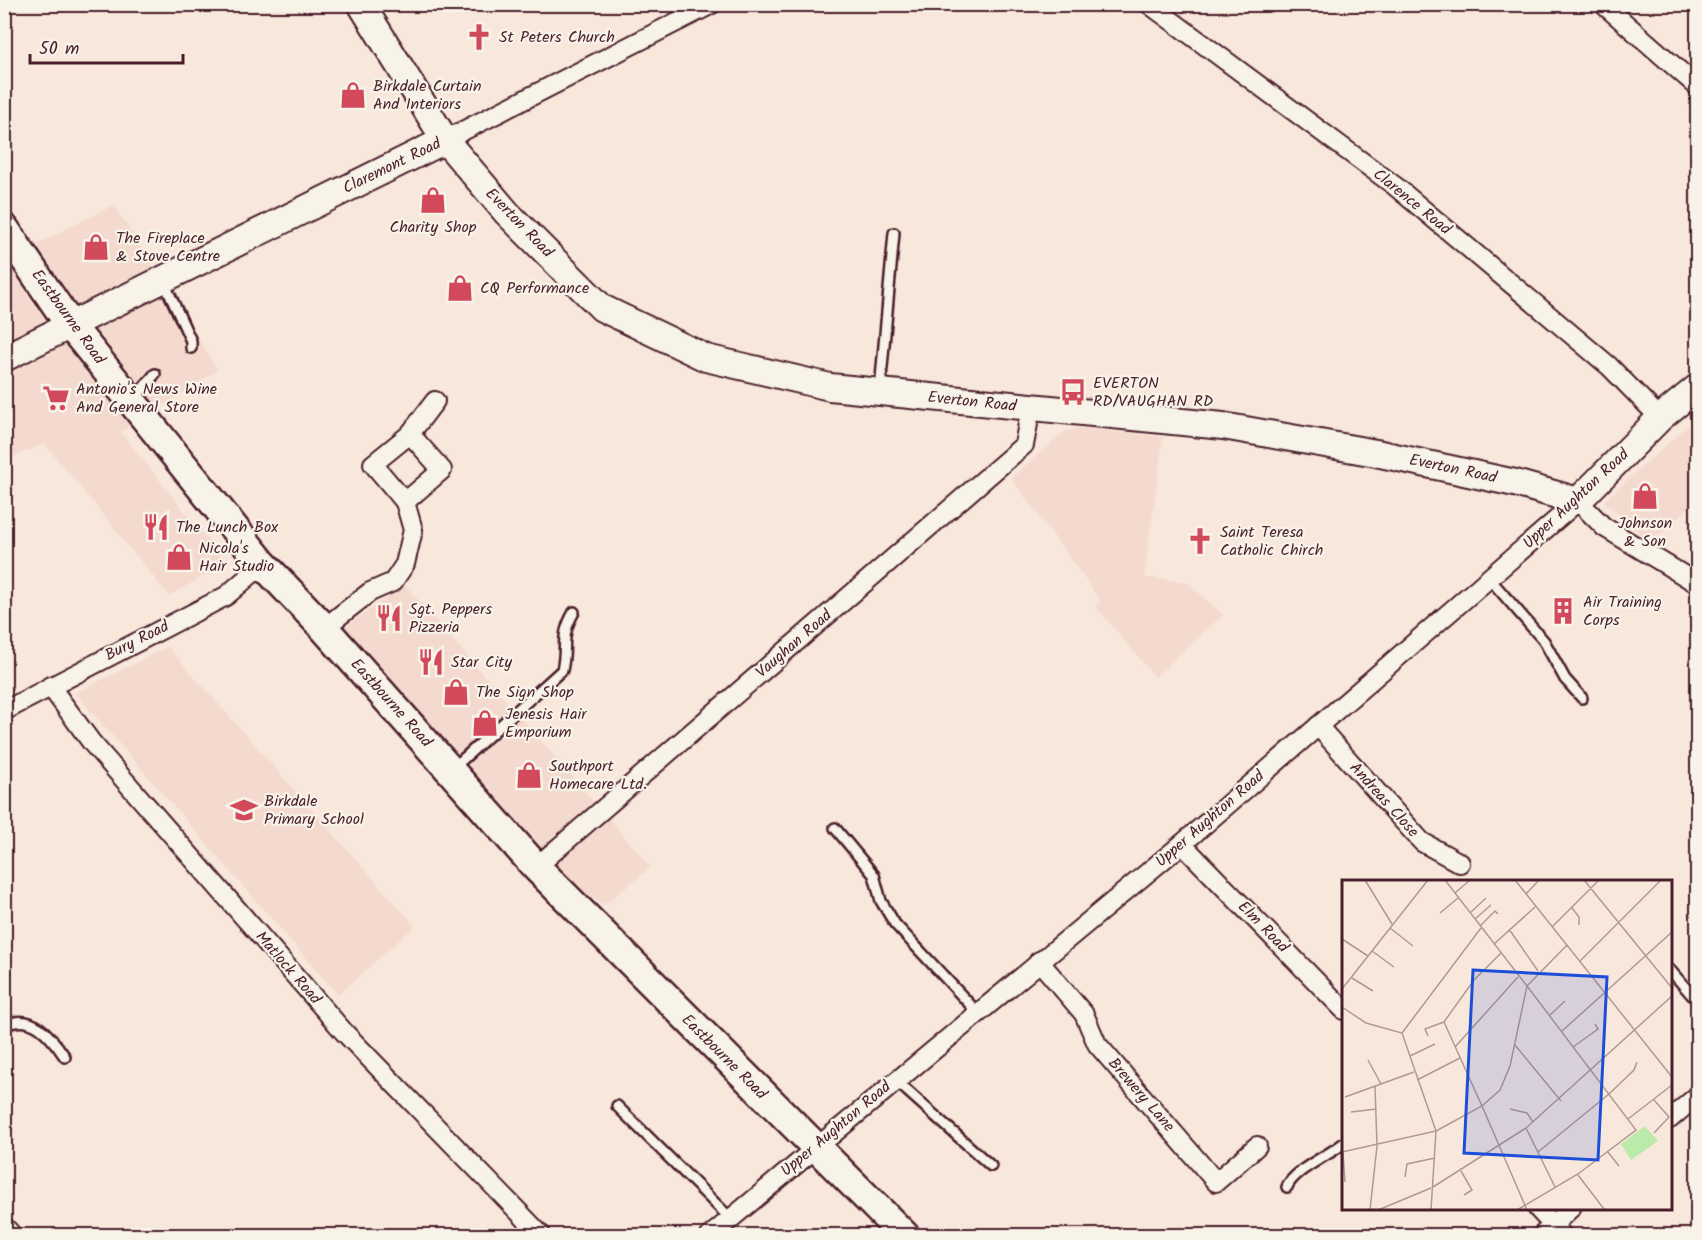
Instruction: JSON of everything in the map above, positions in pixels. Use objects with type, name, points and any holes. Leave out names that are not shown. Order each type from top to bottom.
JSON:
[{"type":"main road","name":"Everton Road","points":[[362,4],[445,140],[507,213],[602,308],[706,358],[830,387],[1223,426],[1376,453],[1515,483],[1578,501]]},
{"type":"main road","name":"Claremont Road","points":[[4,358],[445,140]]},
{"type":"main road","name":"Eastbourne Road","points":[[4,228],[70,325],[263,564],[324,628],[536,867],[905,1236]]},
{"type":"main road","name":"Upper Aughton Road","points":[[1578,501],[1660,418],[1698,387]]},
{"type":"street","name":"Claremont Road","points":[[445,140],[712,4]]},
{"type":"street","name":"Clarence Road","points":[[1149,4],[1395,186],[1610,366],[1660,418]]},
{"type":"street","points":[[1603,4],[1698,87]]},
{"type":"street","points":[[324,628],[369,592],[393,582],[405,564],[412,530],[405,502],[373,464],[410,434],[435,401]]},
{"type":"street","name":"Vaughan Road","points":[[536,867],[1024,445],[1031,408]]},
{"type":"street","points":[[405,502],[442,470],[410,434]]},
{"type":"street","points":[[1578,501],[1604,527],[1698,584]]},
{"type":"street","name":"Upper Aughton Road","points":[[710,1236],[814,1147],[1182,844],[1578,501]]},
{"type":"street","name":"Bury Road","points":[[4,711],[226,596],[263,564]]},
{"type":"street","name":"Matlock Road","points":[[50,686],[92,743],[344,1032],[543,1236]]},
{"type":"street","name":"Andreas Close","points":[[1318,726],[1422,842],[1460,862]]},
{"type":"street","name":"Elm Road","points":[[1182,844],[1342,1008]]},
{"type":"street","name":"Brewery Lane","points":[[1039,961],[1084,1014],[1096,1044],[1216,1182],[1257,1146]]},
{"type":"street","points":[[1672,1118],[1698,1095]]},
{"type":"street","points":[[1538,1210],[1552,1232],[1570,1210]]},
{"type":"street","points":[[4,1226],[13,1236]]},
{"type":"lane","points":[[880,392],[894,232]]},
{"type":"lane","points":[[163,280],[191,341],[191,348]]},
{"type":"lane","points":[[132,401],[155,374]]},
{"type":"lane","points":[[1489,578],[1544,641],[1565,679],[1582,698]]},
{"type":"lane","points":[[450,770],[562,670],[564,659],[562,639],[565,627],[574,612]]},
{"type":"lane","points":[[835,828],[874,875],[881,901],[895,924],[977,1012]]},
{"type":"lane","points":[[1672,971],[1698,1002]]},
{"type":"lane","points":[[4,1026],[14,1021],[31,1023],[49,1034],[65,1057]]},
{"type":"lane","points":[[895,1080],[991,1166]]},
{"type":"lane","points":[[617,1106],[730,1218]]},
{"type":"lane","points":[[1287,1187],[1291,1177],[1342,1145]]},
{"type":"shaded area","points":[[114,205],[218,370],[121,432],[226,563],[169,596],[45,444],[5,460],[5,260]]},
{"type":"shaded area","points":[[1697,417],[1697,501],[1650,543],[1604,501]]},
{"type":"shaded area","points":[[1082,428],[1163,437],[1144,577],[1187,582],[1223,615],[1155,677],[1095,606],[1101,601],[1011,478],[1064,432]]},
{"type":"shaded area","points":[[405,585],[651,867],[604,905],[550,869],[339,631]]},
{"type":"shaded area","name":"Birkdale Primary School","points":[[168,647],[415,926],[338,995],[75,693]]},
{"type":"place","name":"St Peters Church","points":[[479,37]]},
{"type":"place","name":"Birkdale Curtain And Interiors","points":[[353,95]]},
{"type":"place","name":"Charity Shop","points":[[433,200]]},
{"type":"place","name":"The Fireplace & Stove Centre","points":[[96,247]]},
{"type":"place","name":"CQ Performance","points":[[460,288]]},
{"type":"place","name":"EVERTON RD/VAUGHAN RD","points":[[1073,392]]},
{"type":"place","name":"Antonio's News Wine And General Store","points":[[56,398]]},
{"type":"place","name":"Johnson & Son","points":[[1645,496]]},
{"type":"place","name":"The Lunch Box","points":[[156,527]]},
{"type":"place","name":"Saint Teresa Catholic Chirch","points":[[1200,541]]},
{"type":"place","name":"Nicola's Hair Studio","points":[[179,557]]},
{"type":"place","name":"Air Training Corps","points":[[1563,611]]},
{"type":"place","name":"Sgt. Peppers Pizzeria","points":[[389,618]]},
{"type":"place","name":"Star City","points":[[431,662]]},
{"type":"place","name":"The Sign Shop","points":[[456,692]]},
{"type":"place","name":"Jenesis Hair Emporium","points":[[485,723]]},
{"type":"place","name":"Southport Homecare Ltd.","points":[[529,775]]},
{"type":"place","name":"Birkdale Primary School","points":[[244,810]]}]
